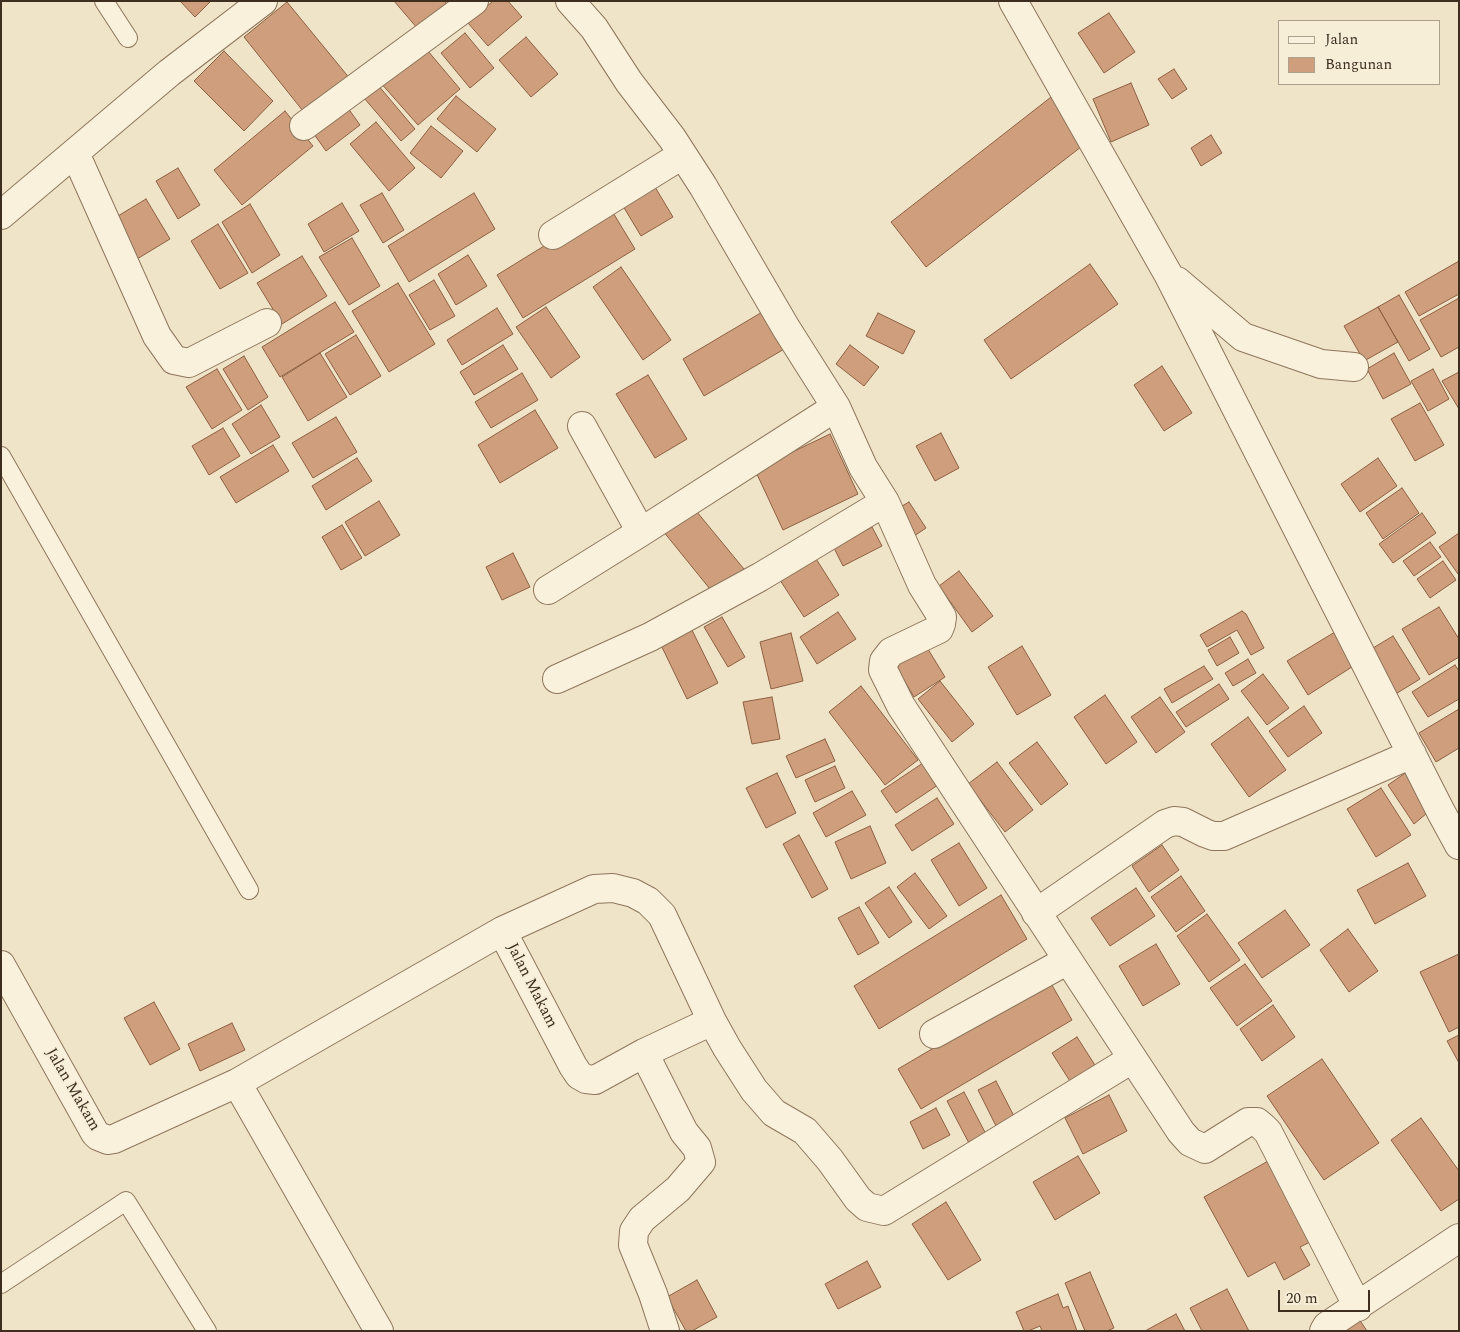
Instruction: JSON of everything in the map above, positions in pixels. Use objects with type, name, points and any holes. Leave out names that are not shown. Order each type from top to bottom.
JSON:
[{"type":"street","points":[[1,216],[169,73],[263,1]]},
{"type":"street","points":[[304,126],[474,1]]},
{"type":"street","points":[[570,1],[594,28],[629,82],[682,155],[836,407],[863,467],[885,502],[922,585],[942,617],[939,629],[891,652],[884,661],[883,670],[901,706],[1181,1132],[1190,1142],[1205,1149],[1248,1122],[1257,1122],[1263,1127],[1268,1132],[1358,1307]]},
{"type":"street","points":[[1013,1],[1168,274],[1412,754],[1450,807],[1459,845]]},
{"type":"street","points":[[75,153],[158,336],[174,360],[189,363],[267,324]]},
{"type":"street","points":[[553,235],[682,155]]},
{"type":"street","points":[[1168,274],[1244,336],[1321,364],[1354,367]]},
{"type":"street","points":[[548,590],[836,407]]},
{"type":"street","points":[[582,426],[642,532]]},
{"type":"street","points":[[557,678],[650,637],[760,577],[885,502]]},
{"type":"street","points":[[1036,913],[1165,824],[1174,821],[1183,822],[1205,834],[1224,836],[1412,754]]},
{"type":"street","points":[[502,930],[594,889],[613,888],[633,893],[648,901],[662,915],[712,1022],[726,1048],[754,1090],[774,1113],[805,1131],[830,1160],[858,1198],[867,1206],[884,1211],[1132,1059]]},
{"type":"street","name":"Jalan Makam","points":[[1,965],[95,1132],[104,1139],[114,1139],[237,1083],[502,930],[579,1075],[595,1080],[644,1053],[712,1022]]},
{"type":"street","points":[[934,1034],[1068,960]]},
{"type":"street","points":[[644,1053],[684,1132],[698,1148],[701,1162],[678,1189],[642,1219],[634,1231],[633,1244],[653,1294],[665,1331]]},
{"type":"street","points":[[237,1083],[379,1331]]},
{"type":"street","points":[[1324,1331],[1327,1326],[1459,1238]]},
{"type":"lane","points":[[104,1],[128,38]]},
{"type":"lane","points":[[1,456],[249,890]]},
{"type":"lane","points":[[1,1284],[126,1201],[207,1331]]},
{"type":"building","points":[[180,1],[211,1],[195,17]]},
{"type":"building","points":[[394,1],[444,1],[453,11],[424,36]]},
{"type":"building","points":[[493,1],[508,1],[522,17],[488,46],[468,23]]},
{"type":"building","points":[[287,2],[351,80],[307,116],[244,37]]},
{"type":"building","points":[[1109,13],[1135,52],[1104,73],[1078,33]]},
{"type":"building","points":[[465,33],[494,68],[470,88],[441,53]]},
{"type":"building","points":[[526,37],[558,74],[531,97],[499,60]]},
{"type":"building","points":[[422,44],[460,89],[418,125],[379,81]]},
{"type":"building","points":[[224,51],[273,101],[244,131],[194,81]]},
{"type":"building","points":[[1174,69],[1187,89],[1172,99],[1158,79]]},
{"type":"building","points":[[372,78],[415,129],[401,141],[358,91]]},
{"type":"building","points":[[1131,83],[1149,125],[1111,142],[1093,99]]},
{"type":"building","points":[[1055,94],[1090,140],[926,267],[891,222]]},
{"type":"building","points":[[456,96],[496,129],[477,152],[437,119]]},
{"type":"building","points":[[343,101],[360,125],[326,151],[309,127]]},
{"type":"building","points":[[285,111],[313,146],[242,205],[214,170]]},
{"type":"building","points":[[376,122],[415,168],[389,191],[350,144]]},
{"type":"building","points":[[431,126],[463,151],[441,178],[410,153]]},
{"type":"building","points":[[1211,135],[1222,153],[1201,166],[1191,148]]},
{"type":"building","points":[[178,168],[200,205],[178,219],[156,181]]},
{"type":"building","points":[[652,182],[673,217],[641,236],[620,201]]},
{"type":"building","points":[[382,193],[404,230],[383,243],[360,205]]},
{"type":"building","points":[[474,193],[495,229],[409,282],[388,246]]},
{"type":"building","points":[[146,199],[170,239],[137,259],[113,219]]},
{"type":"building","points":[[342,203],[359,231],[324,252],[308,224]]},
{"type":"building","points":[[250,204],[280,255],[252,273],[222,222]]},
{"type":"building","points":[[609,206],[635,249],[523,318],[497,275]]},
{"type":"building","points":[[218,224],[248,273],[220,289],[191,241]]},
{"type":"building","points":[[352,238],[380,286],[349,305],[319,257]]},
{"type":"building","points":[[468,255],[487,286],[456,305],[438,274]]},
{"type":"building","points":[[302,256],[327,296],[282,324],[257,283]]},
{"type":"building","points":[[1459,261],[1459,294],[1419,316],[1405,292]]},
{"type":"building","points":[[1090,264],[1118,304],[1011,379],[984,340]]},
{"type":"building","points":[[621,267],[671,340],[643,360],[593,287]]},
{"type":"building","points":[[434,280],[455,316],[430,330],[409,295]]},
{"type":"building","points":[[398,283],[435,344],[389,372],[352,311]]},
{"type":"building","points":[[1399,295],[1430,349],[1409,361],[1378,307]]},
{"type":"building","points":[[1459,298],[1459,347],[1441,357],[1420,320]]},
{"type":"building","points":[[335,302],[354,332],[280,377],[262,347]]},
{"type":"building","points":[[546,307],[580,357],[551,378],[516,327]]},
{"type":"building","points":[[1378,307],[1398,342],[1364,361],[1344,326]]},
{"type":"building","points":[[497,308],[513,334],[462,365],[447,340]]},
{"type":"building","points":[[764,311],[786,348],[704,396],[683,359]]},
{"type":"building","points":[[878,313],[915,331],[903,354],[866,336]]},
{"type":"building","points":[[356,335],[381,376],[350,395],[325,354]]},
{"type":"building","points":[[503,345],[518,369],[474,395],[460,372]]},
{"type":"building","points":[[850,345],[879,367],[864,386],[836,364]]},
{"type":"building","points":[[320,353],[347,397],[308,421],[282,377]]},
{"type":"building","points":[[1394,353],[1411,384],[1383,399],[1367,369]]},
{"type":"building","points":[[244,356],[268,397],[248,410],[223,369]]},
{"type":"building","points":[[1162,366],[1192,413],[1164,431],[1134,385]]},
{"type":"building","points":[[217,369],[242,410],[212,429],[186,387]]},
{"type":"building","points":[[1433,369],[1449,399],[1428,411],[1411,381]]},
{"type":"building","points":[[1459,372],[1459,409],[1442,381]]},
{"type":"building","points":[[522,373],[538,400],[491,428],[475,402]]},
{"type":"building","points":[[648,375],[687,439],[655,458],[616,394]]},
{"type":"building","points":[[1420,403],[1444,445],[1415,461],[1391,419]]},
{"type":"building","points":[[261,405],[280,437],[251,454],[232,424]]},
{"type":"building","points":[[535,410],[558,448],[500,483],[478,445]]},
{"type":"building","points":[[336,417],[357,452],[313,478],[292,443]]},
{"type":"building","points":[[223,428],[240,456],[209,475],[192,446]]},
{"type":"building","points":[[941,433],[959,468],[935,481],[916,446]]},
{"type":"building","points":[[830,434],[858,494],[783,530],[755,470]]},
{"type":"building","points":[[273,445],[289,471],[236,503],[220,477]]},
{"type":"building","points":[[357,458],[372,481],[326,510],[312,486]]},
{"type":"building","points":[[1378,458],[1397,486],[1360,512],[1341,484]]},
{"type":"building","points":[[1402,488],[1419,513],[1383,539],[1366,513]]},
{"type":"building","points":[[379,501],[400,535],[365,556],[345,522]]},
{"type":"building","points":[[909,502],[926,528],[914,536],[897,509]]},
{"type":"building","points":[[692,506],[744,569],[714,594],[663,531]]},
{"type":"building","points":[[1422,513],[1436,533],[1393,563],[1379,544]]},
{"type":"building","points":[[342,525],[362,558],[341,570],[322,537]]},
{"type":"building","points":[[872,527],[882,546],[843,566],[834,548]]},
{"type":"building","points":[[1459,533],[1459,574],[1458,574],[1439,547]]},
{"type":"building","points":[[1430,542],[1441,557],[1414,576],[1403,561]]},
{"type":"building","points":[[513,553],[530,587],[502,600],[486,567]]},
{"type":"building","points":[[813,554],[839,595],[804,617],[778,577]]},
{"type":"building","points":[[1443,561],[1456,580],[1430,598],[1417,579]]},
{"type":"building","points":[[959,571],[993,616],[972,632],[939,586]]},
{"type":"building","points":[[1439,607],[1459,639],[1459,657],[1429,675],[1402,629]]},
{"type":"building","points":[[1242,611],[1246,614],[1264,648],[1251,655],[1237,630],[1207,647],[1200,635]]},
{"type":"building","points":[[838,612],[856,639],[817,664],[800,637]]},
{"type":"building","points":[[722,617],[745,657],[728,667],[704,627]]},
{"type":"building","points":[[691,628],[718,683],[687,699],[660,643]]},
{"type":"building","points":[[1335,632],[1355,665],[1308,695],[1287,661]]},
{"type":"building","points":[[791,633],[803,681],[771,689],[760,642]]},
{"type":"building","points":[[1393,636],[1420,679],[1394,695],[1368,651]]},
{"type":"building","points":[[1230,637],[1239,653],[1217,666],[1208,650]]},
{"type":"building","points":[[923,641],[945,677],[914,697],[892,660]]},
{"type":"building","points":[[1022,646],[1051,695],[1017,715],[988,667]]},
{"type":"building","points":[[1248,659],[1256,673],[1233,686],[1225,673]]},
{"type":"building","points":[[1455,665],[1459,671],[1459,699],[1428,717],[1412,692]]},
{"type":"building","points":[[1204,666],[1213,679],[1172,703],[1164,689]]},
{"type":"building","points":[[1263,674],[1289,708],[1267,725],[1241,691]]},
{"type":"building","points":[[940,681],[974,724],[952,742],[918,699]]},
{"type":"building","points":[[1219,684],[1229,699],[1186,727],[1176,712]]},
{"type":"building","points":[[861,686],[918,760],[885,785],[829,712]]},
{"type":"building","points":[[1105,695],[1137,742],[1106,764],[1074,717]]},
{"type":"building","points":[[772,697],[780,739],[752,744],[743,702]]},
{"type":"building","points":[[1160,697],[1185,732],[1156,753],[1131,717]]},
{"type":"building","points":[[1304,706],[1322,733],[1288,757],[1269,731]]},
{"type":"building","points":[[1459,709],[1459,748],[1436,762],[1419,733]]},
{"type":"building","points":[[1248,717],[1286,770],[1249,797],[1211,744]]},
{"type":"building","points":[[825,739],[835,761],[796,778],[786,756]]},
{"type":"building","points":[[1037,742],[1068,784],[1041,805],[1009,763]]},
{"type":"building","points":[[997,762],[1033,810],[1005,832],[968,784]]},
{"type":"building","points":[[923,763],[938,785],[896,813],[881,791]]},
{"type":"building","points":[[835,766],[845,788],[815,802],[805,780]]},
{"type":"building","points":[[1414,767],[1433,808],[1414,824],[1388,785]]},
{"type":"building","points":[[777,773],[796,813],[766,828],[746,788]]},
{"type":"building","points":[[1381,788],[1411,835],[1376,857],[1347,809]]},
{"type":"building","points":[[852,791],[866,815],[826,837],[813,813]]},
{"type":"building","points":[[937,798],[954,824],[912,851],[895,825]]},
{"type":"building","points":[[870,826],[886,863],[851,879],[835,842]]},
{"type":"building","points":[[799,835],[828,889],[812,898],[783,844]]},
{"type":"building","points":[[959,843],[987,888],[959,906],[931,860]]},
{"type":"building","points":[[1162,845],[1179,870],[1149,892],[1132,866]]},
{"type":"building","points":[[1408,863],[1426,896],[1375,924],[1357,890]]},
{"type":"building","points":[[915,873],[947,916],[929,929],[897,887]]},
{"type":"building","points":[[1181,876],[1205,911],[1176,932],[1151,897]]},
{"type":"building","points":[[889,887],[912,922],[889,938],[865,903]]},
{"type":"building","points":[[1136,888],[1155,916],[1110,946],[1091,918]]},
{"type":"building","points":[[1001,895],[1027,939],[879,1029],[854,986]]},
{"type":"building","points":[[859,907],[879,943],[858,955],[838,918]]},
{"type":"building","points":[[1285,910],[1310,945],[1262,978],[1238,943]]},
{"type":"building","points":[[1207,914],[1240,960],[1209,982],[1177,936]]},
{"type":"building","points":[[1348,929],[1378,971],[1349,992],[1320,950]]},
{"type":"building","points":[[1156,944],[1180,984],[1143,1006],[1119,966]]},
{"type":"building","points":[[1459,954],[1459,1027],[1449,1032],[1420,972]]},
{"type":"building","points":[[1245,964],[1272,1001],[1237,1026],[1210,988]]},
{"type":"building","points":[[1049,980],[1072,1020],[921,1109],[898,1069]]},
{"type":"building","points":[[154,1002],[180,1049],[150,1065],[124,1018]]},
{"type":"building","points":[[1273,1005],[1295,1037],[1262,1061],[1240,1029]]},
{"type":"building","points":[[232,1023],[245,1050],[200,1071],[188,1044]]},
{"type":"building","points":[[1459,1035],[1459,1063],[1447,1041]]},
{"type":"building","points":[[1077,1037],[1100,1073],[1075,1089],[1052,1053]]},
{"type":"building","points":[[1322,1059],[1379,1143],[1324,1180],[1267,1096]]},
{"type":"building","points":[[996,1081],[1017,1122],[999,1132],[978,1090]]},
{"type":"building","points":[[964,1092],[988,1138],[971,1147],[947,1101]]},
{"type":"building","points":[[1109,1095],[1127,1131],[1083,1154],[1065,1118]]},
{"type":"building","points":[[936,1108],[950,1135],[923,1149],[910,1122]]},
{"type":"building","points":[[1421,1118],[1459,1171],[1459,1199],[1441,1211],[1391,1140]]},
{"type":"building","points":[[1078,1156],[1100,1193],[1055,1220],[1033,1182]]},
{"type":"building","points":[[1270,1160],[1314,1240],[1300,1247],[1310,1265],[1284,1280],[1275,1262],[1248,1277],[1204,1197]]},
{"type":"building","points":[[946,1202],[981,1260],[948,1280],[912,1224]]},
{"type":"building","points":[[867,1261],[881,1287],[838,1309],[825,1284]]},
{"type":"building","points":[[1090,1272],[1114,1328],[1107,1331],[1085,1331],[1065,1283]]},
{"type":"building","points":[[697,1280],[717,1317],[692,1331],[686,1331],[667,1297]]},
{"type":"building","points":[[1227,1289],[1249,1331],[1202,1331],[1190,1308]]},
{"type":"building","points":[[1058,1294],[1063,1308],[1068,1306],[1077,1331],[1042,1331],[1040,1326],[1024,1331],[1016,1312]]},
{"type":"building","points":[[1355,1313],[1367,1331],[1340,1331]]},
{"type":"building","points":[[1176,1314],[1185,1331],[1145,1331]]}]
